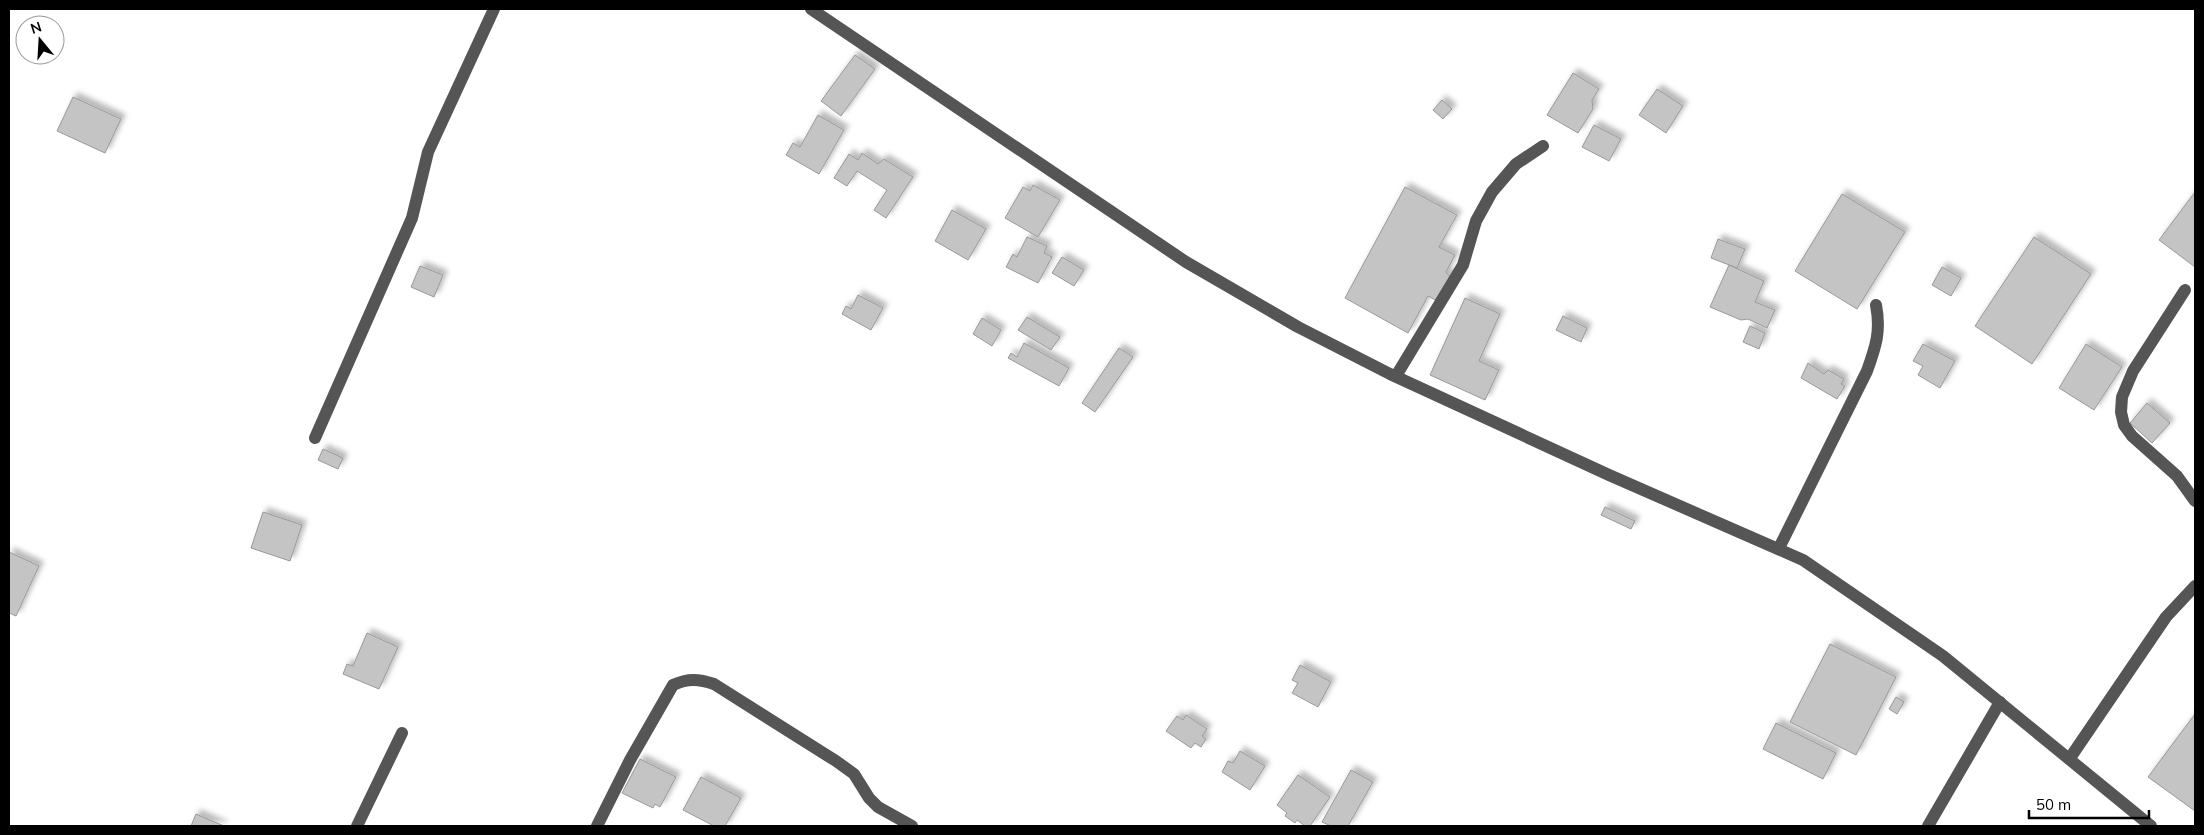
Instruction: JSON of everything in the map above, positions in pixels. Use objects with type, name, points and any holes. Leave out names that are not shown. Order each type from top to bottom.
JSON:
[{"type":"street","points":[[314,438],[412,218],[428,152],[494,9]]},
{"type":"street","points":[[811,9],[1186,262],[1298,327],[1396,376],[1609,475],[1803,560],[1943,656],[2151,826]]},
{"type":"street","points":[[1396,376],[1464,265],[1476,221],[1492,192],[1516,164],[1543,146]]},
{"type":"street","points":[[2185,290],[2132,372],[2122,397],[2121,412],[2124,425],[2132,436],[2177,476],[2195,501]]},
{"type":"street","points":[[1779,548],[1867,370],[1877,344],[1880,322],[1876,305]]},
{"type":"street","points":[[2070,758],[2166,617],[2195,586]]},
{"type":"street","points":[[597,826],[630,760],[673,685],[684,680],[700,680],[714,684],[836,761],[854,774],[869,798],[878,807],[912,826]]},
{"type":"street","points":[[1928,826],[2000,702]]},
{"type":"street","points":[[357,826],[402,733]]},
{"type":"building","points":[[855,55],[875,69],[841,116],[821,101]]},
{"type":"building","points":[[1573,73],[1599,89],[1592,100],[1593,109],[1578,133],[1547,115]]},
{"type":"building","points":[[1657,89],[1683,106],[1666,133],[1639,115]]},
{"type":"building","points":[[73,97],[121,119],[105,153],[57,131]]},
{"type":"building","points":[[1442,100],[1452,109],[1443,119],[1433,110]]},
{"type":"building","points":[[818,115],[844,130],[819,174],[786,155],[793,143],[800,147]]},
{"type":"building","points":[[1594,125],[1621,139],[1609,161],[1582,147]]},
{"type":"building","points":[[862,153],[878,164],[884,159],[913,177],[886,218],[874,210],[887,190],[857,171],[847,186],[834,178],[849,154],[858,160]]},
{"type":"building","points":[[1033,185],[1060,200],[1038,237],[1005,218],[1023,187],[1030,191]]},
{"type":"building","points":[[1405,187],[1457,215],[1439,247],[1455,255],[1446,272],[1450,277],[1437,301],[1428,296],[1408,333],[1345,298]]},
{"type":"building","points":[[2195,192],[2195,267],[2159,240]]},
{"type":"building","points":[[1842,194],[1905,232],[1857,309],[1795,271]]},
{"type":"building","points":[[952,210],[986,229],[968,260],[935,241]]},
{"type":"building","points":[[1027,237],[1047,246],[1044,253],[1052,257],[1038,283],[1006,267],[1013,254],[1017,257]]},
{"type":"building","points":[[2034,237],[2091,274],[2032,364],[1975,326]]},
{"type":"building","points":[[1718,239],[1745,249],[1737,268],[1711,258]]},
{"type":"building","points":[[1062,257],[1084,270],[1074,286],[1052,273]]},
{"type":"building","points":[[1729,265],[1764,281],[1755,302],[1775,310],[1767,328],[1748,319],[1741,320],[1710,307]]},
{"type":"building","points":[[420,266],[443,275],[434,297],[411,287]]},
{"type":"building","points":[[1942,267],[1961,278],[1951,296],[1932,285]]},
{"type":"building","points":[[858,295],[883,308],[871,330],[842,314],[846,306],[851,309]]},
{"type":"building","points":[[1465,298],[1500,314],[1479,361],[1499,370],[1485,400],[1430,375]]},
{"type":"building","points":[[1563,316],[1587,328],[1581,342],[1556,330]]},
{"type":"building","points":[[1027,317],[1060,337],[1051,350],[1018,330]]},
{"type":"building","points":[[982,318],[1001,330],[992,346],[973,334]]},
{"type":"building","points":[[1750,326],[1765,333],[1759,349],[1743,342]]},
{"type":"building","points":[[1024,343],[1069,368],[1059,386],[1008,358],[1011,353],[1017,357]]},
{"type":"building","points":[[1923,344],[1955,361],[1940,388],[1918,375],[1923,366],[1913,361]]},
{"type":"building","points":[[2086,344],[2122,367],[2094,410],[2059,388]]},
{"type":"building","points":[[1119,348],[1133,357],[1095,412],[1082,403]]},
{"type":"building","points":[[1808,363],[1824,374],[1828,370],[1844,379],[1841,384],[1845,386],[1837,399],[1801,378]]},
{"type":"building","points":[[2147,403],[2170,423],[2152,443],[2130,423]]},
{"type":"building","points":[[323,449],[343,458],[338,469],[318,460]]},
{"type":"building","points":[[1605,507],[1635,521],[1631,529],[1601,515]]},
{"type":"building","points":[[263,512],[302,525],[290,561],[251,548]]},
{"type":"building","points":[[9,552],[39,566],[16,616],[9,613]]},
{"type":"building","points":[[367,633],[398,647],[379,689],[343,674],[347,664],[353,666]]},
{"type":"building","points":[[1830,644],[1896,677],[1856,755],[1790,722]]},
{"type":"building","points":[[1300,665],[1331,682],[1318,707],[1292,693],[1298,683],[1292,680]]},
{"type":"building","points":[[1896,697],[1904,702],[1897,714],[1889,709]]},
{"type":"building","points":[[2195,714],[2195,811],[2148,777]]},
{"type":"building","points":[[1186,715],[1207,729],[1202,736],[1206,739],[1201,747],[1195,743],[1191,748],[1166,731],[1177,716],[1183,720]]},
{"type":"building","points":[[1776,723],[1836,753],[1823,779],[1763,749]]},
{"type":"building","points":[[1240,751],[1265,766],[1250,790],[1222,772],[1228,761],[1233,763]]},
{"type":"building","points":[[640,759],[676,777],[660,807],[655,804],[653,808],[622,793]]},
{"type":"building","points":[[1351,770],[1373,782],[1348,826],[1331,826],[1322,822]]},
{"type":"building","points":[[1298,775],[1330,797],[1310,826],[1305,826],[1297,820],[1295,823],[1285,816],[1287,813],[1277,805]]},
{"type":"building","points":[[701,777],[741,798],[725,826],[714,826],[683,810]]},
{"type":"building","points":[[196,814],[224,826],[191,826]]}]
